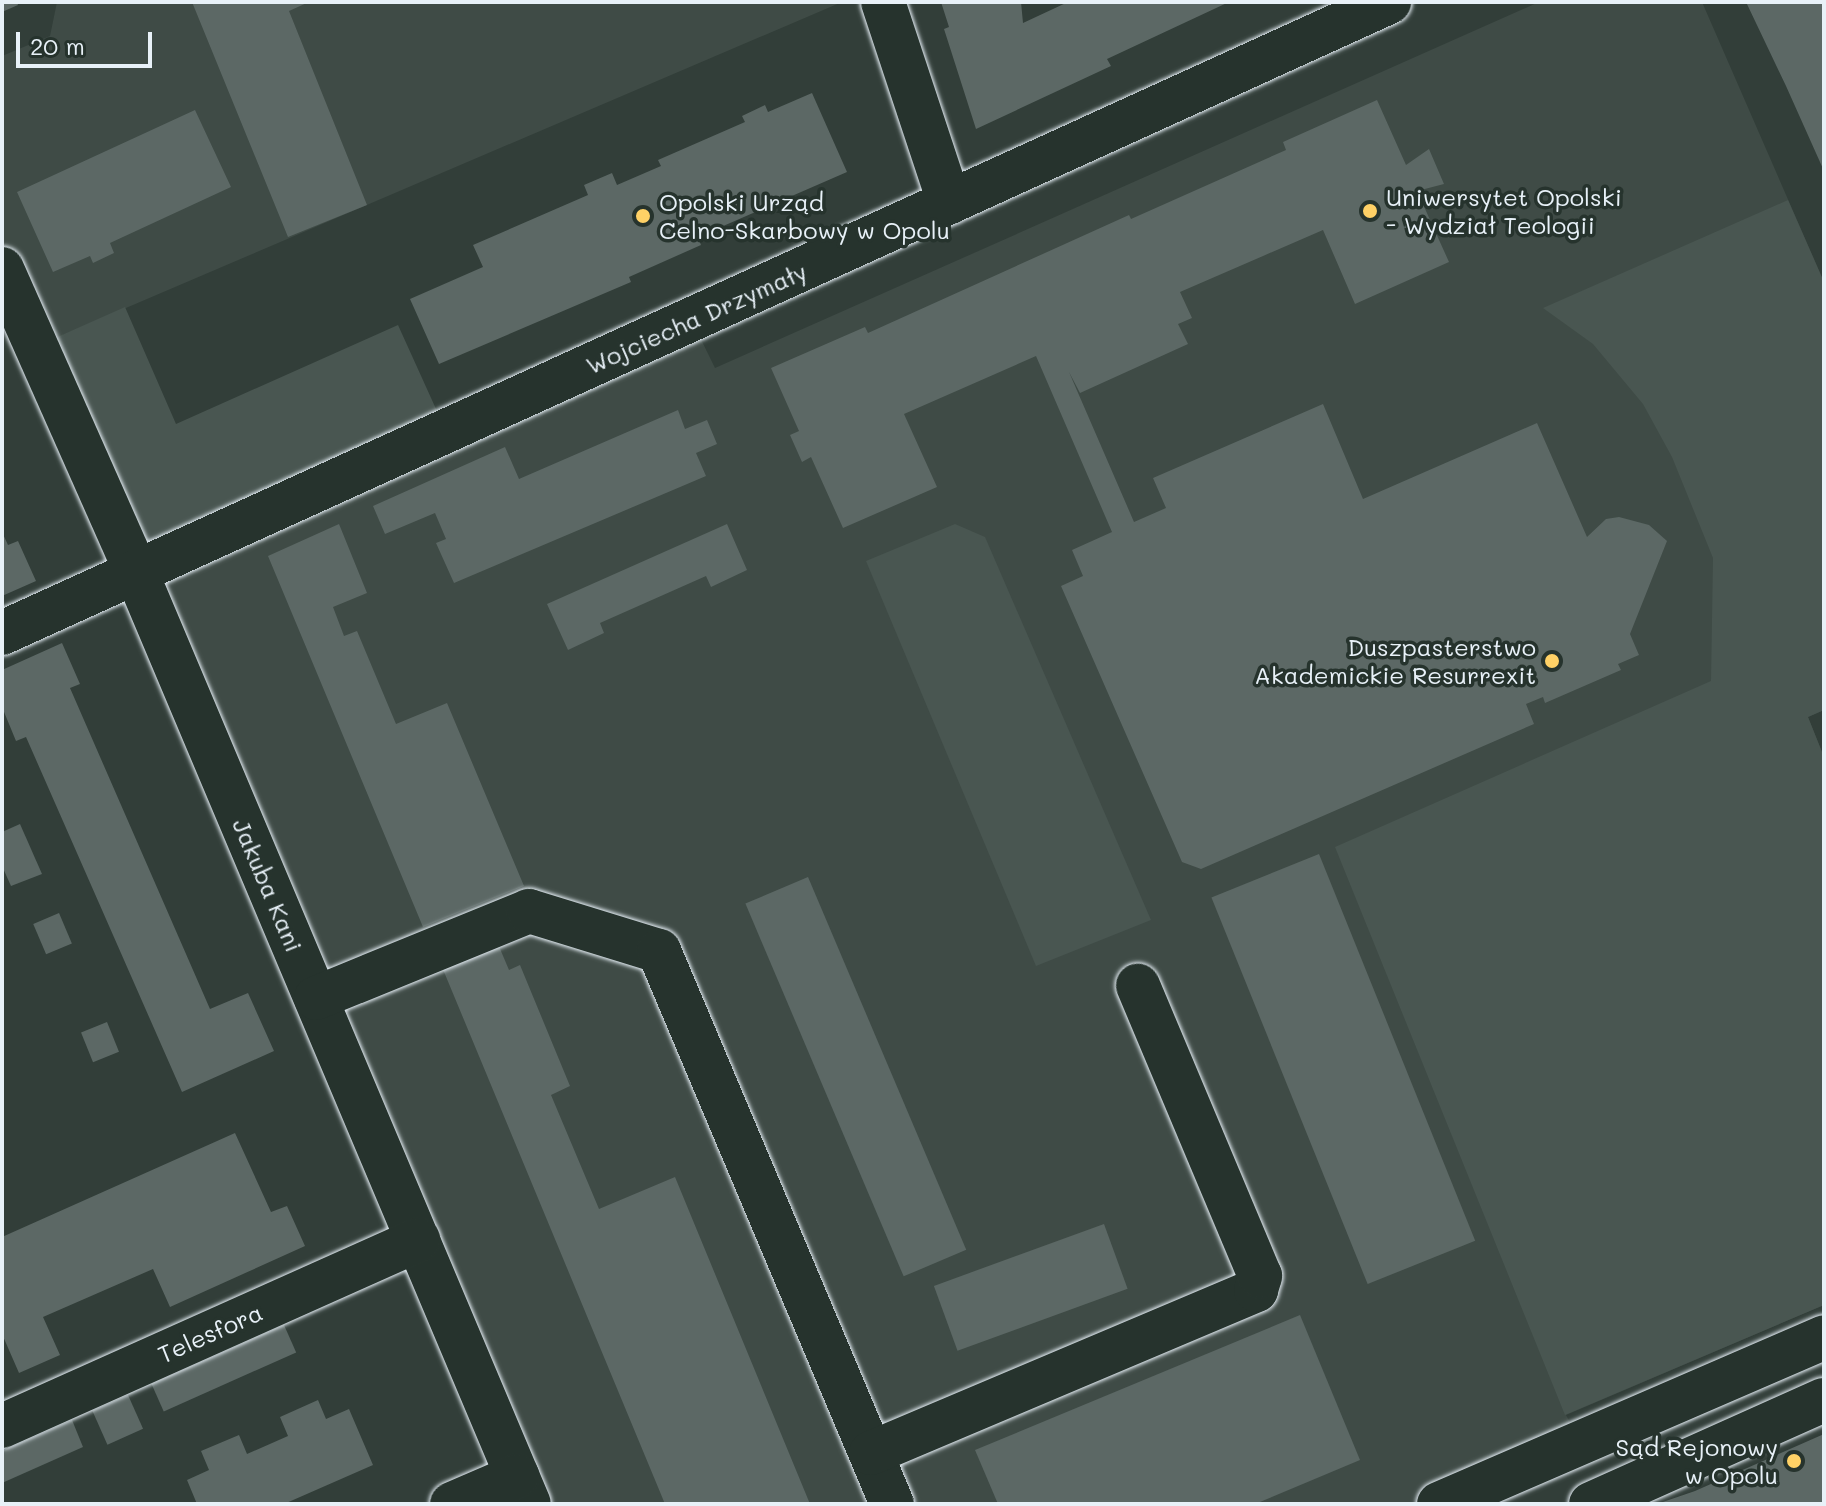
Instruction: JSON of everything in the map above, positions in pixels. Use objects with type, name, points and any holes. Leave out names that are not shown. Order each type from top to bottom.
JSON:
[{"type":"street","points":[[883,2],[949,202]]},
{"type":"street","name":"Wojciecha Drzymały","points":[[2,633],[1389,2]]},
{"type":"street","name":"Jakuba Kani","points":[[2,269],[136,572],[523,1490]]},
{"type":"street","points":[[316,998],[529,911],[659,951],[892,1504]]},
{"type":"street","points":[[871,1453],[1256,1290],[1260,1276],[1138,986]]},
{"type":"street","name":"Telesfora","points":[[2,1426],[418,1240]]},
{"type":"street","points":[[1439,1504],[1824,1337]]},
{"type":"street","points":[[1591,1504],[1824,1400]]},
{"type":"street","points":[[452,1504],[523,1490]]},
{"type":"shaded area","points":[[57,2],[842,2],[37,346],[2,269],[2,56],[50,36]]},
{"type":"shaded area","points":[[1539,2],[1702,2],[1824,282],[1824,710],[1808,717],[1824,757],[1824,1305],[1566,1415],[1581,1443],[1439,1504],[529,1504],[136,572],[691,319],[715,368]]},
{"type":"shaded area","points":[[1788,200],[1824,282],[1824,710],[1808,717],[1824,757],[1824,1305],[1565,1415],[1335,847],[1711,681],[1713,558],[1672,457],[1643,404],[1593,344],[1543,308]]},
{"type":"shaded area","points":[[125,307],[176,424],[398,325],[446,431],[136,572],[37,346]]},
{"type":"shaded area","points":[[955,524],[985,537],[1151,920],[1036,966],[866,561]]},
{"type":"building","points":[[2,2],[17,2],[18,5],[2,12]]},
{"type":"building","points":[[192,2],[309,2],[289,11],[367,205],[288,237]]},
{"type":"building","points":[[941,2],[1021,2],[1023,23],[1068,2],[1229,2],[1107,59],[1111,66],[976,129],[944,29],[949,27]]},
{"type":"building","points":[[1746,2],[1824,2],[1824,171],[1786,86]]},
{"type":"building","name":"Opolski Urząd Celno-Skarbowy w Opolu","points":[[812,93],[847,172],[698,237],[701,245],[629,277],[631,282],[439,364],[410,299],[483,267],[473,245],[588,195],[584,185],[612,173],[617,185],[661,166],[658,160],[745,122],[742,116],[765,105],[768,112]]},
{"type":"building","points":[[1377,100],[1406,165],[1429,149],[1444,184],[1417,191],[1449,262],[1355,304],[1323,230],[1180,292],[1192,318],[1178,324],[1188,344],[1080,393],[1069,372],[1134,522],[1166,508],[1153,478],[1323,404],[1363,499],[1537,423],[1587,537],[1606,519],[1619,517],[1649,525],[1667,541],[1630,634],[1639,655],[1618,664],[1621,670],[1545,703],[1543,697],[1526,704],[1534,724],[1201,869],[1182,862],[1061,586],[1083,576],[1072,550],[1112,532],[1036,356],[904,414],[937,487],[843,528],[811,457],[802,462],[790,435],[799,431],[771,368],[865,327],[868,333],[1129,215],[1131,219],[1286,150],[1283,142]]},
{"type":"building","points":[[195,110],[231,187],[110,243],[114,253],[93,263],[90,256],[53,272],[17,192]]},
{"type":"building","points":[[678,410],[685,429],[707,420],[717,444],[696,453],[706,476],[454,583],[436,543],[446,539],[435,513],[385,534],[373,506],[505,447],[519,479]]},
{"type":"building","points":[[339,524],[367,593],[333,607],[344,636],[357,631],[396,724],[447,703],[524,886],[423,927],[268,556]]},
{"type":"building","points":[[727,524],[747,570],[711,587],[706,576],[600,623],[604,633],[568,650],[547,604]]},
{"type":"building","points":[[2,532],[8,545],[18,541],[36,581],[2,596]]},
{"type":"building","points":[[62,643],[80,684],[70,688],[210,1009],[248,993],[274,1051],[182,1092],[26,737],[16,741],[2,707],[2,670]]},
{"type":"building","points":[[20,824],[42,874],[11,886],[2,866],[2,832]]},
{"type":"building","points":[[1319,854],[1475,1241],[1368,1284],[1211,897]]},
{"type":"building","points":[[808,877],[966,1250],[904,1276],[745,904]]},
{"type":"building","points":[[59,913],[72,943],[46,954],[33,924]]},
{"type":"building","points":[[498,944],[509,970],[520,965],[570,1086],[551,1095],[599,1209],[675,1177],[810,1504],[665,1504],[442,967]]},
{"type":"building","points":[[107,1022],[119,1052],[93,1062],[81,1032]]},
{"type":"building","points":[[235,1133],[271,1212],[287,1206],[305,1246],[170,1307],[153,1269],[43,1317],[60,1355],[19,1373],[2,1334],[2,1237]]},
{"type":"building","points":[[1104,1224],[1128,1289],[958,1351],[934,1286]]},
{"type":"building","points":[[1300,1315],[1360,1460],[1255,1504],[998,1504],[975,1450]]},
{"type":"building","points":[[284,1325],[296,1352],[164,1411],[152,1384]]},
{"type":"building","points":[[128,1395],[143,1429],[107,1445],[92,1411]]},
{"type":"building","points":[[318,1400],[326,1419],[349,1409],[373,1465],[284,1504],[197,1504],[187,1480],[209,1470],[201,1451],[239,1435],[247,1454],[288,1436],[280,1417]]},
{"type":"building","points":[[72,1420],[83,1447],[2,1483],[2,1451]]},
{"type":"building","name":"Sąd Rejonowy w Opolu","points":[[1824,1434],[1824,1504],[1657,1504],[1695,1491]]},
{"type":"place","name":"Uniwersytet Opolski - Wydział Teologii","points":[[1370,211]]},
{"type":"place","name":"Opolski Urząd Celno-Skarbowy w Opolu","points":[[643,216]]},
{"type":"place","name":"Duszpasterstwo Akademickie Resurrexit","points":[[1552,661]]},
{"type":"place","name":"Sąd Rejonowy w Opolu","points":[[1794,1461]]}]
